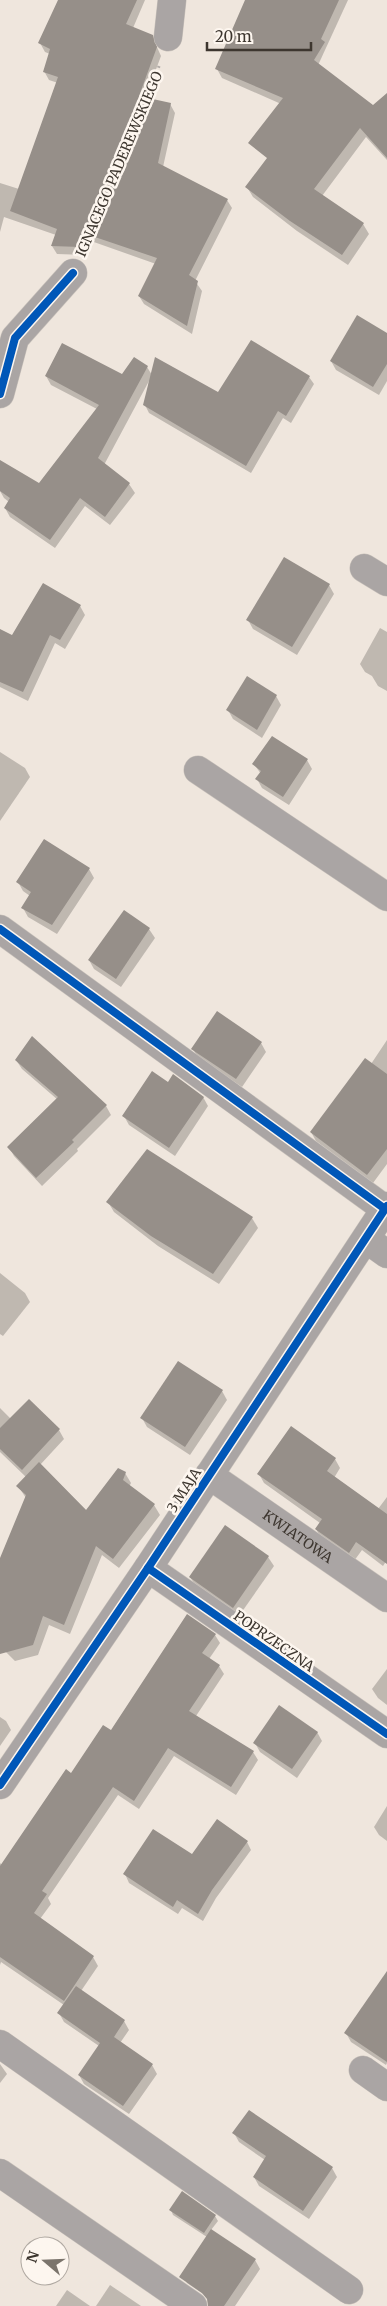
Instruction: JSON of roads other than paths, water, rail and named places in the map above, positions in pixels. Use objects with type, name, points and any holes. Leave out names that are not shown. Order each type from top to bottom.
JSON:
[{"type":"street","points":[[168,37],[172,0]]},
{"type":"street","name":"IGNACEGO PADEREWSKIEGO","points":[[0,394],[15,338],[73,273]]},
{"type":"street","points":[[364,568],[387,582]]},
{"type":"street","points":[[198,770],[387,898]]},
{"type":"street","points":[[0,929],[386,1208]]},
{"type":"street","name":"3 MAJA","points":[[0,1785],[209,1475],[377,1247],[386,1208]]},
{"type":"street","name":"KWIATOWA","points":[[209,1475],[387,1598]]},
{"type":"street","name":"POPRZECZNA","points":[[148,1568],[387,1734]]},
{"type":"street","points":[[0,2044],[350,2290]]},
{"type":"street","points":[[363,2070],[387,2087]]},
{"type":"street","points":[[0,2173],[193,2306]]}]
